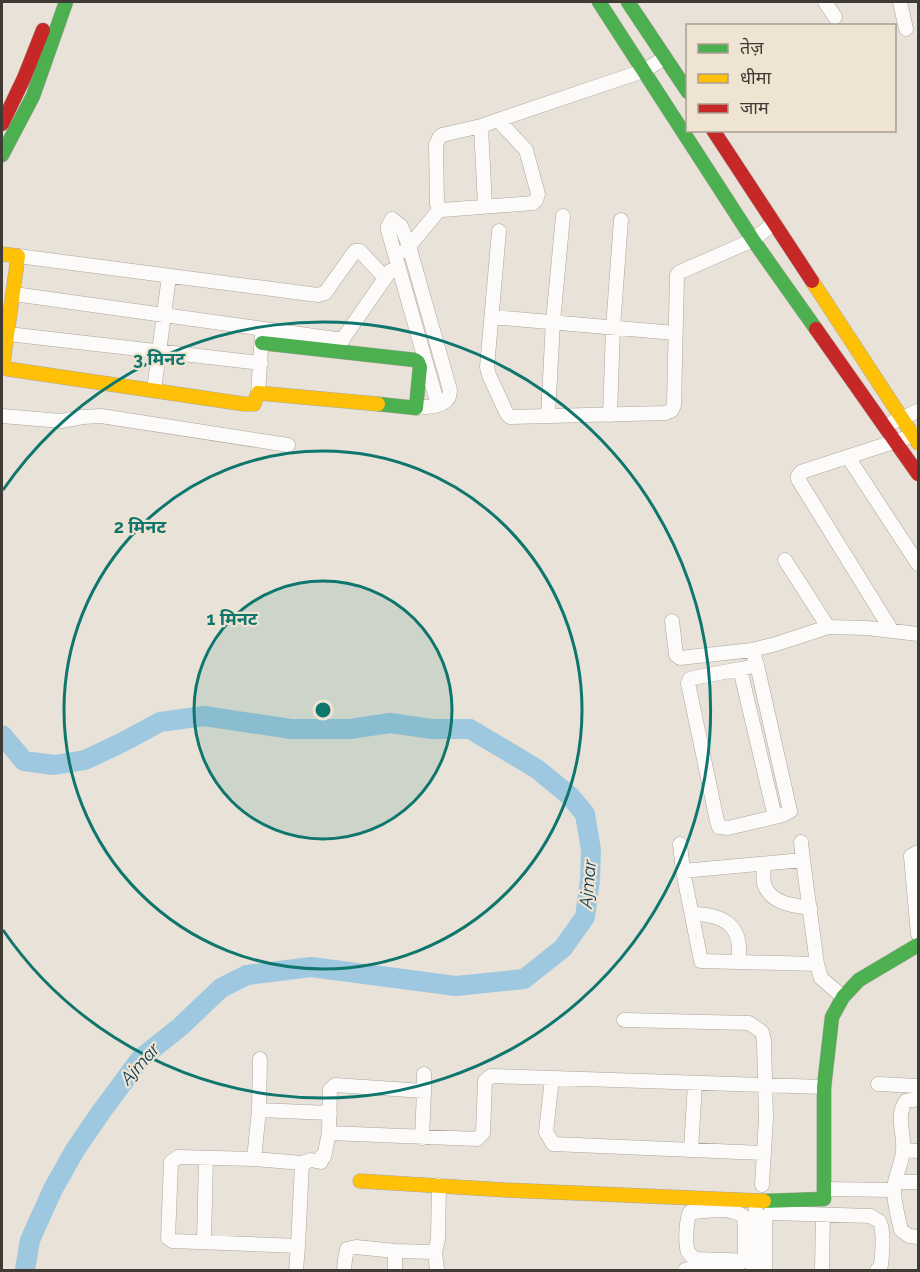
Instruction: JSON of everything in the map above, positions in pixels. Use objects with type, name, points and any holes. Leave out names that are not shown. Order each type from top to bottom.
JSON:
[{"type":"street","points":[[2,124],[33,59],[53,2]]},
{"type":"street","points":[[2,155],[33,96],[66,2]]},
{"type":"street","points":[[600,2],[753,240],[897,441],[918,474]]},
{"type":"street","points":[[628,2],[686,90]]},
{"type":"street","points":[[825,2],[835,17],[833,2]]},
{"type":"street","points":[[900,2],[906,28]]},
{"type":"street","points":[[498,120],[526,150],[537,197],[533,203],[442,210],[437,204],[437,141],[442,135],[481,126],[498,120],[643,71],[665,58]]},
{"type":"street","points":[[481,126],[485,206]]},
{"type":"street","points":[[714,132],[917,437],[897,441],[801,472],[798,476],[892,631]]},
{"type":"street","points":[[339,345],[397,261],[440,208]]},
{"type":"street","points":[[548,416],[553,322],[563,216]]},
{"type":"street","points":[[258,393],[416,408],[438,405],[448,401],[450,390],[409,246],[401,226],[392,219],[388,230],[438,405]]},
{"type":"street","points":[[610,415],[613,328],[621,220]]},
{"type":"street","points":[[499,231],[487,367],[507,414],[510,417],[610,415],[666,413],[672,410],[674,405],[677,275],[753,240],[774,224]]},
{"type":"street","points":[[2,255],[318,295],[325,293],[355,251],[360,251],[385,278]]},
{"type":"street","points":[[18,256],[3,364],[8,369],[254,404],[258,393],[262,336]]},
{"type":"street","points":[[154,390],[169,276]]},
{"type":"street","points":[[14,294],[164,315],[262,336],[339,345],[415,360],[420,367],[416,408]]},
{"type":"street","points":[[492,317],[675,333]]},
{"type":"street","points":[[8,334],[261,363]]},
{"type":"street","points":[[425,360],[441,356]]},
{"type":"street","points":[[885,425],[918,411]]},
{"type":"street","points":[[2,416],[61,422],[101,416],[288,445]]},
{"type":"street","points":[[848,457],[918,564]]},
{"type":"street","points":[[785,560],[828,627]]},
{"type":"street","points":[[672,621],[676,655],[680,658],[752,650],[828,627],[867,627],[918,634]]},
{"type":"street","points":[[752,650],[757,665],[790,811],[783,815],[728,828],[719,827],[688,683],[694,677],[757,665]]},
{"type":"street","points":[[691,663],[694,677]]},
{"type":"street","points":[[740,669],[775,817]]},
{"type":"street","points":[[801,842],[816,964],[821,978],[843,997]]},
{"type":"street","points":[[680,844],[700,961],[816,964]]},
{"type":"street","points":[[918,852],[911,856],[918,934]]},
{"type":"street","points":[[684,871],[803,860]]},
{"type":"street","points":[[763,864],[764,884],[772,895],[781,903],[810,908]]},
{"type":"street","points":[[692,914],[716,916],[726,921],[739,939],[738,962]]},
{"type":"street","points":[[360,1182],[756,1200],[824,1199],[824,1087],[832,1017],[843,997],[859,980],[918,945]]},
{"type":"street","points":[[624,1020],[749,1023],[762,1032],[766,1118],[762,1185]]},
{"type":"street","points":[[254,1159],[259,1110],[260,1059]]},
{"type":"street","points":[[422,1138],[424,1074]]},
{"type":"street","points":[[329,1133],[477,1139],[483,1133],[485,1081],[491,1077],[824,1087]]},
{"type":"street","points":[[552,1078],[546,1132],[553,1144],[763,1153]]},
{"type":"street","points":[[691,1150],[695,1083]]},
{"type":"street","points":[[878,1084],[918,1086]]},
{"type":"street","points":[[298,1246],[168,1238],[171,1162],[178,1157],[321,1162],[329,1133],[330,1090],[335,1085],[424,1091]]},
{"type":"street","points":[[918,1099],[906,1101],[902,1107],[900,1116],[903,1150],[895,1186],[901,1230],[909,1236],[918,1236]]},
{"type":"street","points":[[259,1110],[330,1113]]},
{"type":"street","points":[[903,1150],[918,1151]]},
{"type":"street","points":[[204,1242],[206,1158]]},
{"type":"street","points":[[296,1270],[302,1163]]},
{"type":"street","points":[[824,1189],[895,1186],[918,1182]]},
{"type":"street","points":[[437,1270],[435,1252],[438,1239],[439,1185]]},
{"type":"street","points":[[747,1266],[756,1200]]},
{"type":"street","points":[[690,1212],[738,1212],[745,1224],[747,1266],[695,1259],[690,1255],[686,1241],[687,1216],[690,1212]]},
{"type":"street","points":[[765,1270],[765,1218],[770,1213],[871,1216],[878,1220],[882,1228],[882,1262],[880,1270],[877,1270]]},
{"type":"street","points":[[822,1270],[823,1215]]},
{"type":"street","points":[[344,1270],[347,1249],[356,1247],[435,1252]]},
{"type":"street","points":[[395,1251],[395,1270]]},
{"type":"street","points":[[685,1270],[701,1267],[747,1266]]},
{"type":"waterway","name":"Ajmar","points":[[2,735],[24,761],[54,765],[85,760],[160,722],[204,716],[291,729],[350,729],[390,723],[432,729],[470,729],[537,769],[570,796],[585,814],[591,850],[585,917],[563,948],[524,979],[456,986],[311,967],[247,975],[221,988],[180,1027],[141,1058],[101,1112],[75,1150],[53,1189],[30,1240],[25,1270]]},
{"type":"traffic: fast","points":[[2,155],[33,96],[66,2]]},
{"type":"traffic: fast","points":[[599,2],[753,240],[816,329]]},
{"type":"traffic: fast","points":[[628,2],[686,89]]},
{"type":"traffic: fast","points":[[262,343],[418,362],[420,367],[416,408],[378,404]]},
{"type":"traffic: fast","points":[[764,1201],[824,1199],[824,1087],[832,1017],[843,997],[859,980],[918,945]]},
{"type":"traffic: slow","points":[[2,254],[18,256],[3,364],[8,369],[244,404],[254,404],[258,393],[378,404]]},
{"type":"traffic: slow","points":[[812,281],[918,443]]},
{"type":"traffic: slow","points":[[360,1181],[505,1190],[764,1201]]},
{"type":"traffic: jam","points":[[2,124],[43,30]]},
{"type":"traffic: jam","points":[[714,132],[812,281]]},
{"type":"traffic: jam","points":[[816,329],[918,474]]}]
